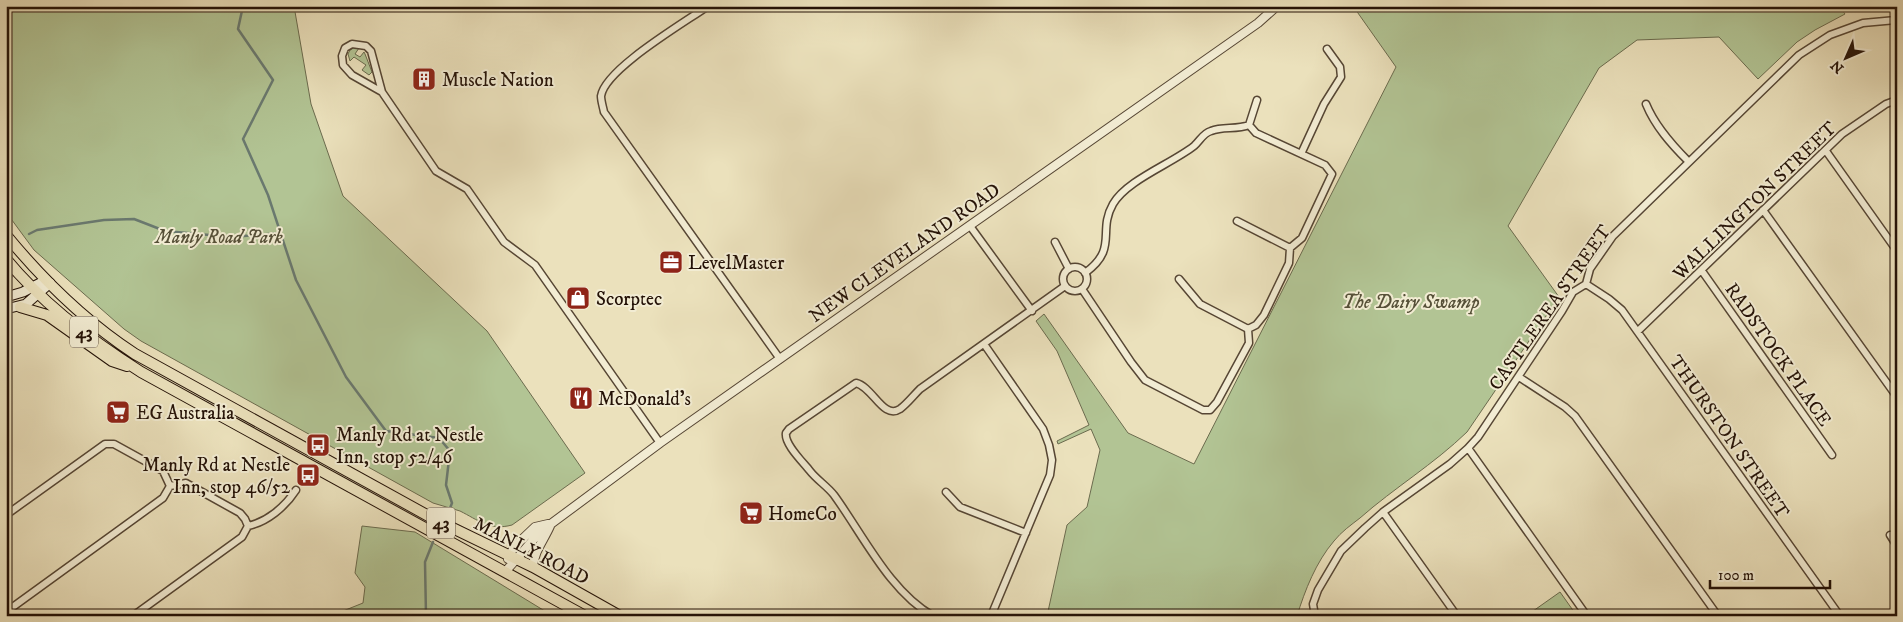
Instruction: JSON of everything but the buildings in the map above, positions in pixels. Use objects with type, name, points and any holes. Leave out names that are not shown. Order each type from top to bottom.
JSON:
[{"type":"main road","name":"MANLY ROAD","points":[[6,235],[48,282],[100,329],[135,354],[434,519],[533,567],[620,616]]},
{"type":"main road","name":"MANLY ROAD","points":[[8,261],[36,291],[75,325],[133,366],[585,616]]},
{"type":"main road","points":[[6,278],[8,261]]},
{"type":"main road","points":[[20,307],[48,282]]},
{"type":"main road","points":[[6,297],[36,291]]},
{"type":"main road","points":[[6,309],[20,307],[47,315],[112,361],[122,366],[133,366]]},
{"type":"street","points":[[708,6],[626,63],[608,80],[601,97],[604,112],[780,359]]},
{"type":"street","name":"NEW CLEVELAND ROAD","points":[[505,572],[519,542],[535,527],[550,524],[660,443],[1258,23],[1277,6]]},
{"type":"street","name":"CASTLEREA STREET","points":[[1316,616],[1314,601],[1330,568],[1341,551],[1383,512],[1450,464],[1478,437],[1571,295],[1586,284],[1590,269],[1613,236],[1799,55],[1830,35],[1863,23],[1896,20]]},
{"type":"street","points":[[382,92],[352,75],[343,65],[342,56],[345,48],[352,44],[359,44],[366,46],[371,51],[382,92],[436,171],[467,189],[504,242],[535,265],[660,443]]},
{"type":"street","points":[[1301,154],[1324,104],[1340,76],[1340,67],[1327,49]]},
{"type":"street","points":[[1249,125],[1258,100]]},
{"type":"street","name":"WALLINGTON STREET","points":[[1638,331],[1842,134],[1886,104],[1897,100]]},
{"type":"street","points":[[1646,104],[1652,118],[1688,162]]},
{"type":"street","points":[[1248,329],[1256,325],[1264,315],[1289,263],[1290,248],[1302,238],[1332,174],[1325,165],[1256,133],[1249,125]]},
{"type":"street","points":[[1085,272],[1099,261],[1104,254],[1110,212],[1113,204],[1123,192],[1195,145],[1208,131],[1249,125]]},
{"type":"street","points":[[1826,151],[1897,251]]},
{"type":"street","points":[[1763,210],[1897,397]]},
{"type":"street","points":[[1237,221],[1290,248]]},
{"type":"street","points":[[970,226],[1032,311]]},
{"type":"street","points":[[1055,242],[1069,269]]},
{"type":"street","points":[[1079,268],[1085,272],[1087,279],[1082,289],[1075,291],[1065,286],[1064,275],[1069,269],[1079,268]]},
{"type":"street","name":"RADSTOCK PLACE","points":[[1702,271],[1832,454]]},
{"type":"street","points":[[1178,279],[1200,304],[1248,329]]},
{"type":"street","name":"THURSTON STREET","points":[[1586,284],[1615,303],[1638,331],[1840,616]]},
{"type":"street","points":[[933,616],[920,608],[897,586],[833,494],[815,478],[786,441],[786,433],[789,429],[856,383],[863,384],[887,410],[895,411],[920,389],[1065,286]]},
{"type":"street","points":[[1082,289],[1145,380],[1203,410],[1210,410],[1217,402],[1249,343],[1248,329]]},
{"type":"street","points":[[984,344],[1043,429],[1050,445],[1052,460],[1050,475],[992,616]]},
{"type":"street","points":[[1519,377],[1565,407],[1574,416],[1718,616]]},
{"type":"street","points":[[6,515],[105,444],[114,444],[163,471],[170,486]]},
{"type":"street","points":[[1468,448],[1587,616]]},
{"type":"street","points":[[170,486],[186,484],[240,513],[248,526]]},
{"type":"street","points":[[15,616],[8,606],[163,498],[170,486]]},
{"type":"street","points":[[132,616],[242,537],[248,526],[260,523],[288,502],[296,490]]},
{"type":"street","points":[[946,492],[960,507],[1026,533]]},
{"type":"street","points":[[1383,512],[1456,616]]},
{"type":"street","name":"NEW CLEVELAND ROAD","points":[[533,567],[535,553],[545,537],[550,524]]},
{"type":"street","points":[[1890,535],[1897,546]]},
{"type":"green space","name":"Manly Road Park","points":[[6,6],[294,6],[311,104],[343,196],[487,331],[585,473],[512,525],[491,526],[460,511],[433,503],[141,341],[124,329],[34,250],[6,212]]},
{"type":"green space","name":"The Dairy Swamp","points":[[1353,6],[1839,6],[1845,14],[1797,42],[1758,79],[1719,37],[1637,40],[1599,68],[1508,226],[1559,297],[1467,432],[1441,455],[1386,496],[1334,541],[1312,577],[1297,616],[1047,616],[1067,525],[1087,507],[1100,450],[1091,429],[1058,444],[1057,441],[1089,425],[1057,351],[1036,321],[1044,314],[1128,433],[1194,464],[1396,67]]},
{"type":"green space","points":[[355,47],[359,48],[355,54],[360,57],[364,52],[365,54],[372,72],[369,75],[362,70],[366,65],[354,57],[350,61],[348,54]]},
{"type":"green space","points":[[362,526],[415,532],[553,616],[336,616],[363,603],[365,587],[355,573]]},
{"type":"green space","points":[[1560,592],[1577,616],[1526,616]]},
{"type":"waterway","points":[[243,6],[238,29],[273,80],[243,139],[268,195],[296,280],[346,377],[386,431],[439,438],[450,451],[446,485],[452,503],[447,516]]},
{"type":"waterway","points":[[29,234],[37,230],[104,220],[134,219],[165,231],[232,237],[280,233]]},
{"type":"waterway","points":[[426,616],[425,562],[433,542]]},
{"type":"place","name":"Muscle Nation","points":[[424,79]]},
{"type":"place","name":"LevelMaster","points":[[671,262]]},
{"type":"place","name":"Scorptec","points":[[578,298]]},
{"type":"place","name":"McDonald's","points":[[581,398]]},
{"type":"place","name":"EG Australia","points":[[118,412]]},
{"type":"place","name":"Manly Rd at Nestle Inn, stop 52/46","points":[[318,445]]},
{"type":"place","name":"Manly Rd at Nestle Inn, stop 46/52","points":[[308,475]]},
{"type":"place","name":"HomeCo","points":[[751,513]]}]
